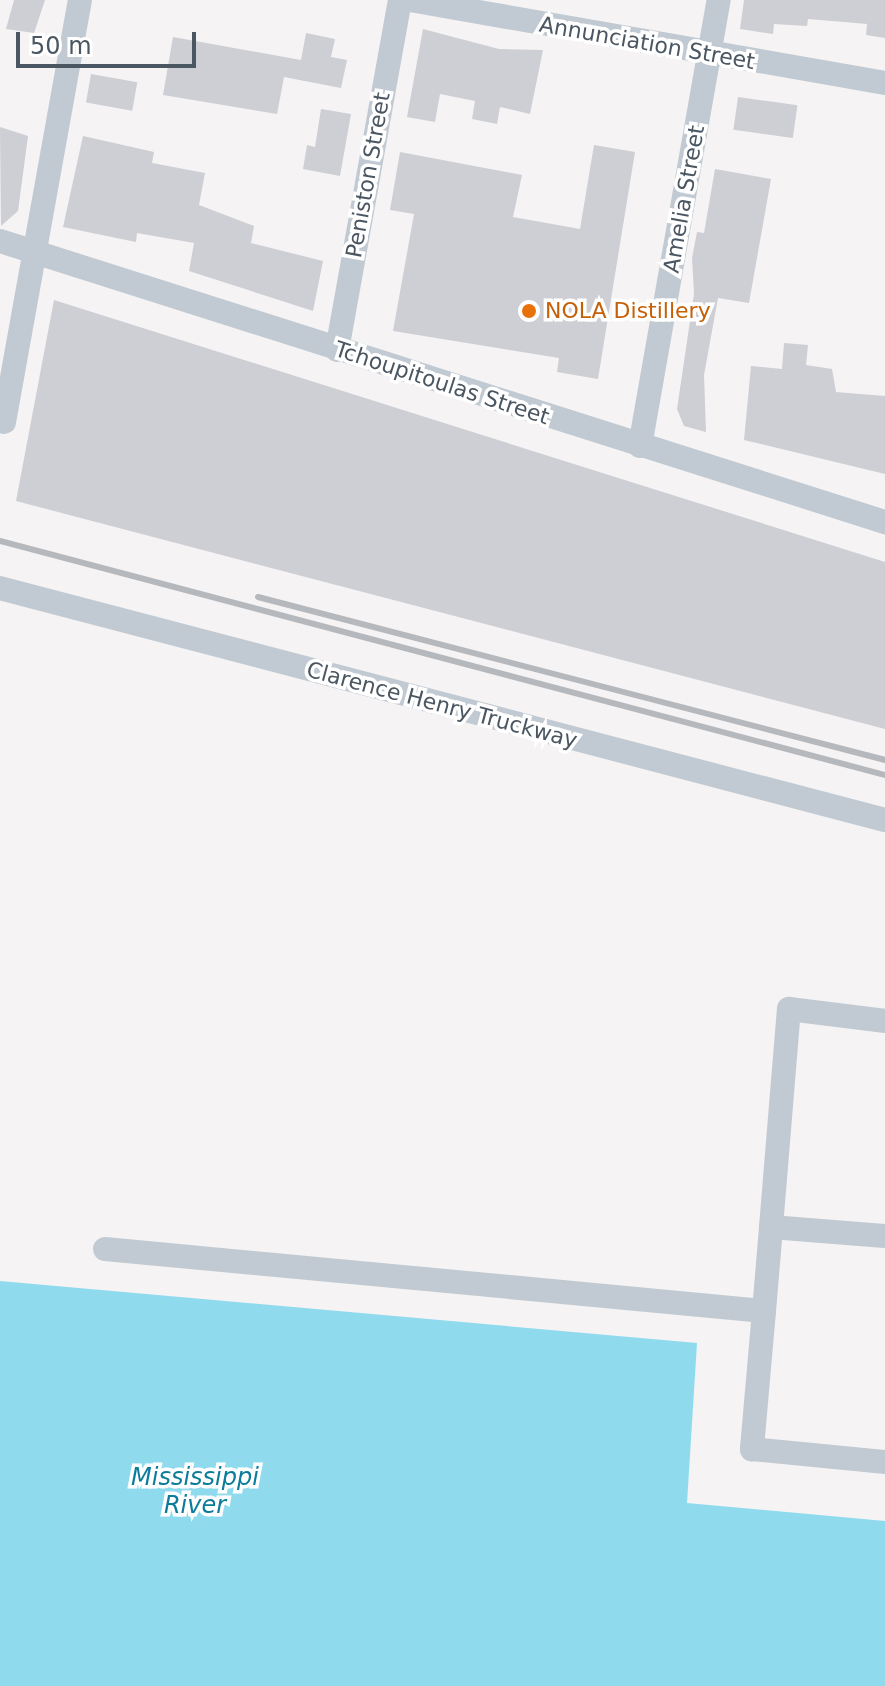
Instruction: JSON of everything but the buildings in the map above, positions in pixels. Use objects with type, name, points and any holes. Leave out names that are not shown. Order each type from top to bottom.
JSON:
[{"type":"street","points":[[4,422],[11,324],[37,253],[80,0]]},
{"type":"street","name":"Peniston Street","points":[[337,350],[400,0]]},
{"type":"street","name":"Annunciation Street","points":[[410,0],[885,83]]},
{"type":"street","name":"Amelia Street","points":[[640,446],[719,0]]},
{"type":"street","name":"Tchoupitoulas Street","points":[[0,241],[885,522]]},
{"type":"street","name":"Clarence Henry Truckway","points":[[0,588],[885,820]]},
{"type":"street","points":[[885,1021],[789,1009],[752,1449],[885,1462]]},
{"type":"street","points":[[771,1227],[885,1236]]},
{"type":"street","points":[[105,1249],[764,1311]]},
{"type":"water","name":"Mississippi River","points":[[0,1281],[697,1343],[687,1503],[885,1521],[885,1686],[0,1686]]},
{"type":"railway","points":[[0,541],[885,775]]},
{"type":"railway","points":[[258,597],[885,760]]},
{"type":"place","name":"NOLA Distillery","points":[[529,311]]}]
